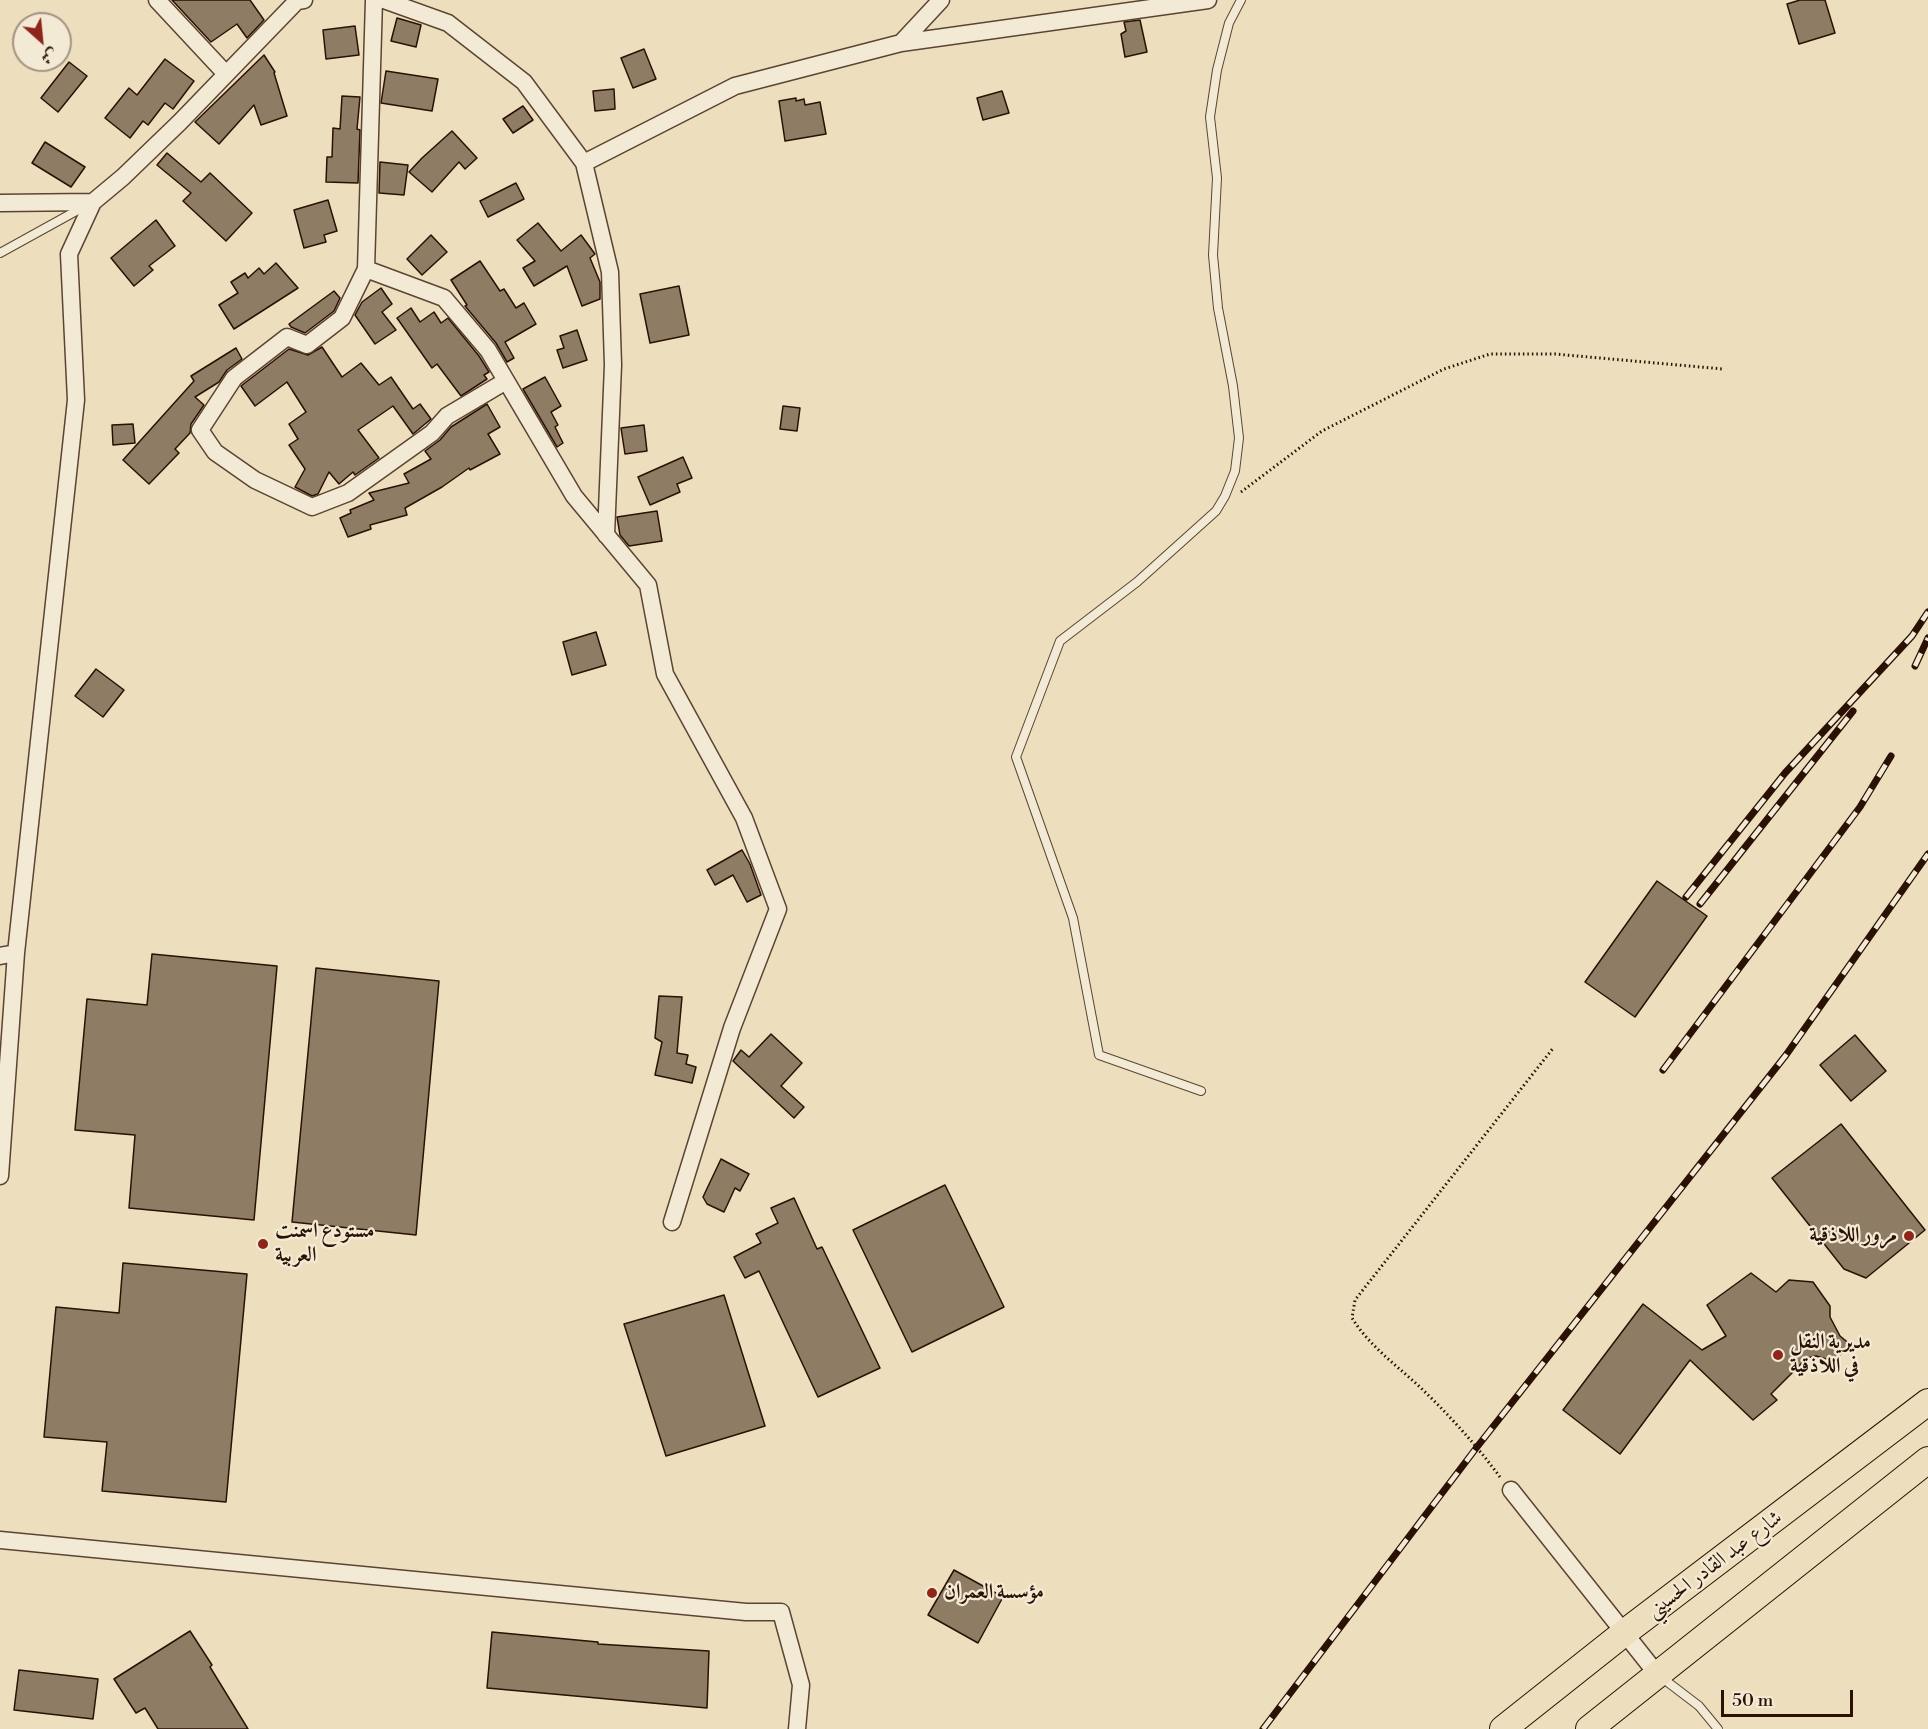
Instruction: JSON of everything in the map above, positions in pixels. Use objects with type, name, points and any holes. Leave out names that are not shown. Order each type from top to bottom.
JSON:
[{"type":"main road","name":"شارع عبد القادر الحسيني","points":[[1503,1729],[1928,1402]]},
{"type":"main road","points":[[1589,1729],[1928,1460]]},
{"type":"street","points":[[157,0],[226,74]]},
{"type":"street","points":[[0,1176],[8,955],[76,400],[69,254],[93,202],[180,123],[297,1],[304,0]]},
{"type":"street","points":[[374,0],[366,269],[342,318],[308,345],[287,337],[234,378],[200,430],[215,452],[255,480],[312,507],[348,493],[432,434],[447,416],[506,381]]},
{"type":"street","points":[[384,0],[448,23],[524,82],[584,163],[610,272],[613,365],[606,535]]},
{"type":"street","points":[[902,43],[941,0]]},
{"type":"street","points":[[584,163],[735,86],[902,43],[1208,0]]},
{"type":"street","points":[[0,203],[93,202]]},
{"type":"street","points":[[366,269],[444,298],[488,350],[574,496],[648,585],[664,674],[744,818],[778,909],[732,1028],[672,1222]]},
{"type":"street","points":[[1510,1490],[1657,1674]]},
{"type":"street","points":[[0,1540],[734,1611],[781,1612],[801,1685],[797,1729]]},
{"type":"lane","points":[[1201,1091],[1099,1056],[1072,918],[1017,757],[1060,641],[1137,582],[1216,512],[1235,471],[1239,438],[1233,386],[1218,308],[1213,255],[1217,178],[1210,117],[1217,70],[1229,23],[1240,0]]},
{"type":"lane","points":[[0,253],[93,202]]},
{"type":"lane","points":[[1657,1674],[1699,1706],[1718,1729]]},
{"type":"path","points":[[1216,512],[1322,431],[1444,369],[1490,354],[1555,354],[1723,369]]},
{"type":"path","points":[[1510,1490],[1477,1446],[1425,1392],[1364,1336],[1352,1318],[1355,1300],[1554,1047]]},
{"type":"building","points":[[172,0],[250,0],[264,20],[247,38],[237,24],[211,42]]},
{"type":"building","points":[[1800,0],[1825,0],[1835,33],[1799,44],[1787,4]]},
{"type":"building","points":[[397,18],[421,25],[416,47],[391,41]]},
{"type":"building","points":[[1140,20],[1147,52],[1125,57],[1121,34],[1126,31],[1124,22]]},
{"type":"building","points":[[355,26],[359,55],[326,59],[323,30]]},
{"type":"building","points":[[644,49],[656,79],[633,88],[621,58]]},
{"type":"building","points":[[264,55],[275,72],[287,116],[261,125],[254,105],[219,144],[195,122]]},
{"type":"building","points":[[165,59],[194,81],[173,109],[165,103],[148,125],[143,121],[130,138],[105,118],[129,88],[137,95]]},
{"type":"building","points":[[72,64],[87,76],[58,112],[41,98],[61,72],[72,72]]},
{"type":"building","points":[[386,71],[438,79],[432,111],[381,103]]},
{"type":"building","points":[[614,89],[615,109],[595,111],[593,91]]},
{"type":"building","points":[[1002,91],[1009,113],[983,120],[977,98]]},
{"type":"building","points":[[342,96],[360,97],[357,129],[360,130],[358,183],[326,182],[327,157],[332,157],[333,128],[340,129]]},
{"type":"building","points":[[796,98],[796,101],[804,99],[805,105],[820,102],[826,134],[785,141],[779,101]]},
{"type":"building","points":[[523,106],[533,120],[513,133],[503,119]]},
{"type":"building","points":[[452,131],[477,158],[465,169],[459,162],[432,192],[409,172]]},
{"type":"building","points":[[45,142],[85,167],[71,187],[32,163]]},
{"type":"building","points":[[167,153],[201,182],[210,173],[252,213],[226,241],[183,201],[191,193],[157,165]]},
{"type":"building","points":[[380,162],[408,165],[404,195],[379,193]]},
{"type":"building","points":[[516,183],[524,199],[488,217],[480,201]]},
{"type":"building","points":[[328,200],[337,231],[324,235],[326,242],[304,248],[294,210]]},
{"type":"building","points":[[156,220],[175,246],[149,266],[153,270],[134,286],[111,258]]},
{"type":"building","points":[[538,223],[561,251],[581,235],[595,254],[590,258],[600,282],[600,299],[582,306],[567,266],[534,286],[523,268],[535,261],[517,240]]},
{"type":"building","points":[[431,235],[447,252],[422,275],[407,259]]},
{"type":"building","points":[[480,261],[500,291],[504,289],[516,308],[524,303],[536,324],[505,342],[514,358],[507,362],[496,343],[465,306],[467,305],[451,280]]},
{"type":"building","points":[[276,263],[298,288],[234,329],[219,305],[238,293],[231,282],[245,273],[248,278],[259,268],[264,274]]},
{"type":"building","points":[[679,286],[689,335],[650,343],[640,294]]},
{"type":"building","points":[[381,288],[392,304],[382,312],[396,330],[375,344],[355,315],[362,302]]},
{"type":"building","points":[[334,291],[340,298],[334,311],[305,333],[291,327],[289,324]]},
{"type":"building","points":[[411,308],[420,322],[434,312],[441,323],[448,318],[479,356],[489,372],[484,375],[487,379],[461,396],[437,364],[432,368],[397,318]]},
{"type":"building","points":[[577,330],[587,360],[563,368],[557,350],[564,348],[560,336]]},
{"type":"building","points":[[322,347],[342,377],[361,363],[379,385],[391,377],[413,409],[420,404],[431,419],[413,434],[393,406],[358,430],[379,458],[355,475],[353,472],[339,484],[329,472],[318,494],[312,496],[295,487],[305,469],[289,445],[298,439],[289,424],[306,412],[287,382],[255,406],[241,386],[289,349],[308,355]]},
{"type":"building","points":[[236,348],[242,359],[227,370],[219,382],[195,397],[204,405],[191,424],[190,433],[175,449],[179,453],[149,484],[123,460],[194,381],[191,376]]},
{"type":"building","points":[[545,377],[561,406],[551,412],[558,425],[555,427],[563,443],[557,447],[523,389]]},
{"type":"building","points":[[487,404],[500,427],[488,434],[500,454],[470,470],[469,468],[442,487],[405,508],[407,515],[370,525],[371,529],[348,537],[340,518],[351,513],[350,510],[374,500],[369,493],[409,483],[404,474],[431,459],[425,451],[440,440],[451,427]]},
{"type":"building","points":[[783,406],[800,408],[797,431],[780,429]]},
{"type":"building","points":[[133,424],[135,443],[113,445],[112,425]]},
{"type":"building","points":[[644,425],[647,451],[625,454],[621,428]]},
{"type":"building","points":[[683,457],[692,478],[677,484],[680,492],[650,505],[638,477]]},
{"type":"building","points":[[657,511],[662,541],[629,546],[620,535],[617,517]]},
{"type":"building","points":[[596,632],[606,665],[572,675],[563,642]]},
{"type":"building","points":[[96,669],[124,690],[103,717],[75,696]]},
{"type":"building","points":[[742,850],[750,864],[761,895],[747,902],[733,875],[715,885],[707,870]]},
{"type":"building","points":[[1657,881],[1707,916],[1635,1017],[1585,982]]},
{"type":"building","points":[[152,954],[277,966],[254,1220],[129,1208],[135,1135],[75,1130],[87,999],[147,1005]]},
{"type":"building","points":[[316,968],[439,981],[416,1235],[292,1222]]},
{"type":"building","points":[[659,996],[682,997],[677,1053],[688,1055],[686,1064],[696,1067],[692,1083],[655,1075],[662,1042],[655,1038]]},
{"type":"building","points":[[771,1034],[802,1063],[781,1086],[804,1107],[794,1118],[733,1061],[741,1050],[749,1057]]},
{"type":"building","points":[[1855,1035],[1886,1071],[1851,1101],[1820,1065]]},
{"type":"building","name":"مرور اللاذقية","points":[[1841,1124],[1925,1230],[1866,1278],[1844,1269],[1772,1178]]},
{"type":"building","points":[[721,1159],[749,1174],[740,1191],[735,1188],[724,1212],[707,1204],[703,1197]]},
{"type":"building","points":[[945,1185],[1004,1307],[912,1352],[853,1230]]},
{"type":"building","points":[[794,1198],[817,1249],[822,1247],[880,1368],[818,1397],[759,1271],[745,1278],[734,1257],[761,1243],[756,1234],[778,1223],[771,1208]]},
{"type":"building","points":[[123,1263],[247,1274],[226,1502],[102,1491],[107,1442],[44,1437],[56,1307],[119,1313]]},
{"type":"building","points":[[1751,1273],[1776,1292],[1789,1280],[1813,1282],[1830,1306],[1830,1317],[1840,1336],[1851,1345],[1833,1361],[1816,1356],[1807,1358],[1771,1394],[1777,1400],[1753,1420],[1690,1360],[1620,1454],[1563,1410],[1643,1304],[1702,1350],[1726,1336],[1707,1305]]},
{"type":"building","points":[[724,1295],[765,1426],[666,1456],[624,1324]]},
{"type":"building","name":"مؤسسة العمران","points":[[954,1570],[1003,1597],[978,1643],[928,1615]]},
{"type":"building","points":[[190,1631],[248,1729],[158,1729],[145,1708],[136,1713],[114,1679]]},
{"type":"building","points":[[492,1632],[598,1642],[598,1644],[709,1651],[707,1708],[487,1688]]},
{"type":"building","points":[[19,1670],[98,1679],[93,1719],[14,1710]]},
{"type":"railway","points":[[1686,897],[1785,773],[1912,636],[1928,612]]},
{"type":"railway","points":[[1915,666],[1928,638]]},
{"type":"railway","points":[[1700,904],[1853,711]]},
{"type":"railway","points":[[1663,1070],[1860,807],[1891,756]]},
{"type":"railway","points":[[1263,1729],[1477,1447],[1786,1055],[1928,854]]},
{"type":"place","name":"مرور اللاذقية","points":[[1909,1236]]},
{"type":"place","name":"مستودع اسمنت العربية","points":[[263,1244]]},
{"type":"place","name":"مديرية النقل في اللاذقية","points":[[1778,1355]]},
{"type":"place","name":"مؤسسة العمران","points":[[932,1593]]}]
